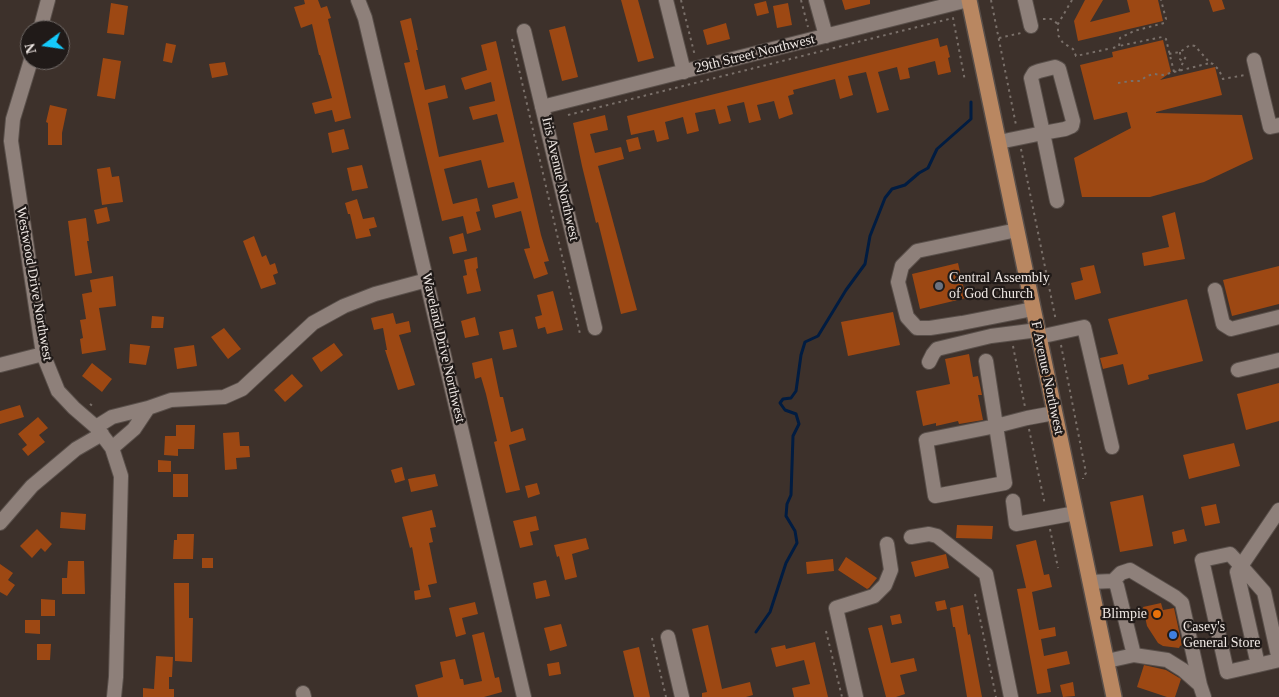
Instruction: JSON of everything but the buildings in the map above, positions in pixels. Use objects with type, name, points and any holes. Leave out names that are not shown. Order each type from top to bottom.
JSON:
[{"type":"main road","name":"F Avenue Northwest","points":[[969,0],[1114,697]]},
{"type":"street","points":[[43,20],[48,0]]},
{"type":"street","name":"Waveland Drive Northwest","points":[[358,0],[368,27],[524,697]]},
{"type":"street","points":[[666,0],[684,72]]},
{"type":"street","points":[[816,0],[826,36]]},
{"type":"street","name":"29th Street Northwest","points":[[542,107],[969,0]]},
{"type":"street","points":[[1025,0],[1031,26]]},
{"type":"street","name":"Iris Avenue Northwest","points":[[524,31],[595,328]]},
{"type":"street","points":[[1255,66],[1270,127],[1279,125]]},
{"type":"street","points":[[999,142],[1043,133],[1065,129],[1072,126],[1073,122],[1062,74],[1059,69],[1055,67],[1034,72],[1031,78],[1043,133],[1058,201]]},
{"type":"street","name":"Westwood Drive Northwest","points":[[28,70],[13,119],[11,141],[43,354],[58,391],[99,430],[112,448],[121,476],[114,697]]},
{"type":"street","points":[[1017,230],[917,251],[902,266],[898,282],[907,317],[917,328],[930,328],[1033,310]]},
{"type":"street","points":[[0,523],[32,486],[112,417],[171,400],[224,397],[242,389],[313,323],[344,306],[375,294],[427,280]]},
{"type":"street","points":[[1214,290],[1223,324],[1231,329],[1279,317]]},
{"type":"street","points":[[929,362],[937,349],[1010,334],[1059,333],[1084,327],[1112,447]]},
{"type":"street","points":[[0,365],[43,354]]},
{"type":"street","points":[[1238,370],[1279,360]]},
{"type":"street","points":[[986,361],[996,426],[1005,483],[935,496],[926,440],[996,426],[1054,413]]},
{"type":"street","points":[[112,448],[134,429],[148,408]]},
{"type":"street","points":[[1012,501],[1016,524],[1076,513]]},
{"type":"street","points":[[1258,665],[1239,569],[1279,510]]},
{"type":"street","points":[[911,537],[929,534],[937,536],[986,574],[1011,697]]},
{"type":"street","points":[[856,697],[836,608],[874,596],[885,585],[891,570],[886,544]]},
{"type":"street","points":[[1230,554],[1239,569],[1264,592],[1279,660],[1258,665],[1227,672],[1202,560],[1230,554]]},
{"type":"street","points":[[1090,582],[1113,581],[1121,574],[1130,570],[1176,597],[1182,603],[1202,691]]},
{"type":"street","points":[[1113,581],[1117,586],[1134,655]]},
{"type":"street","points":[[668,637],[682,697]]},
{"type":"street","points":[[1107,661],[1134,655],[1167,660],[1183,670],[1202,691]]},
{"type":"path","points":[[681,0],[695,56]]},
{"type":"path","points":[[801,0],[808,28]]},
{"type":"path","points":[[991,0],[1086,473],[1082,477],[1084,486]]},
{"type":"path","points":[[1072,0],[1058,24],[1058,35],[1063,43],[1073,49],[1076,56],[1108,50]]},
{"type":"path","points":[[1119,46],[1120,38],[1134,31],[1164,23],[1166,19],[1162,0]]},
{"type":"path","points":[[566,115],[953,18],[965,81]]},
{"type":"path","points":[[1113,48],[1162,37],[1166,39],[1174,72]]},
{"type":"path","points":[[512,39],[580,334]]},
{"type":"path","points":[[1169,54],[1180,52],[1190,45],[1194,46],[1219,70],[1223,79],[1255,66]]},
{"type":"path","points":[[1180,52],[1180,59],[1183,62]]},
{"type":"path","points":[[1179,71],[1186,56]]},
{"type":"path","points":[[1118,83],[1131,80],[1140,81],[1154,74],[1163,75],[1210,63]]},
{"type":"path","points":[[1010,334],[1058,568]]},
{"type":"path","points":[[87,402],[95,408]]},
{"type":"path","points":[[975,594],[996,697]]},
{"type":"path","points":[[826,631],[842,697]]},
{"type":"path","points":[[652,638],[666,697]]},
{"type":"waterway","points":[[756,632],[770,612],[786,563],[797,543],[795,531],[786,516],[787,504],[791,495],[793,436],[799,424],[796,414],[785,410],[780,403],[783,399],[791,398],[796,391],[801,355],[805,342],[818,336],[846,290],[865,264],[870,236],[885,198],[892,189],[905,185],[928,168],[937,149],[971,119],[971,102]]},
{"type":"place","name":"Central Assembly of God Church","points":[[939,286]]},
{"type":"place","name":"Blimpie","points":[[1157,614]]},
{"type":"place","name":"Casey's General Store","points":[[1173,635]]}]
